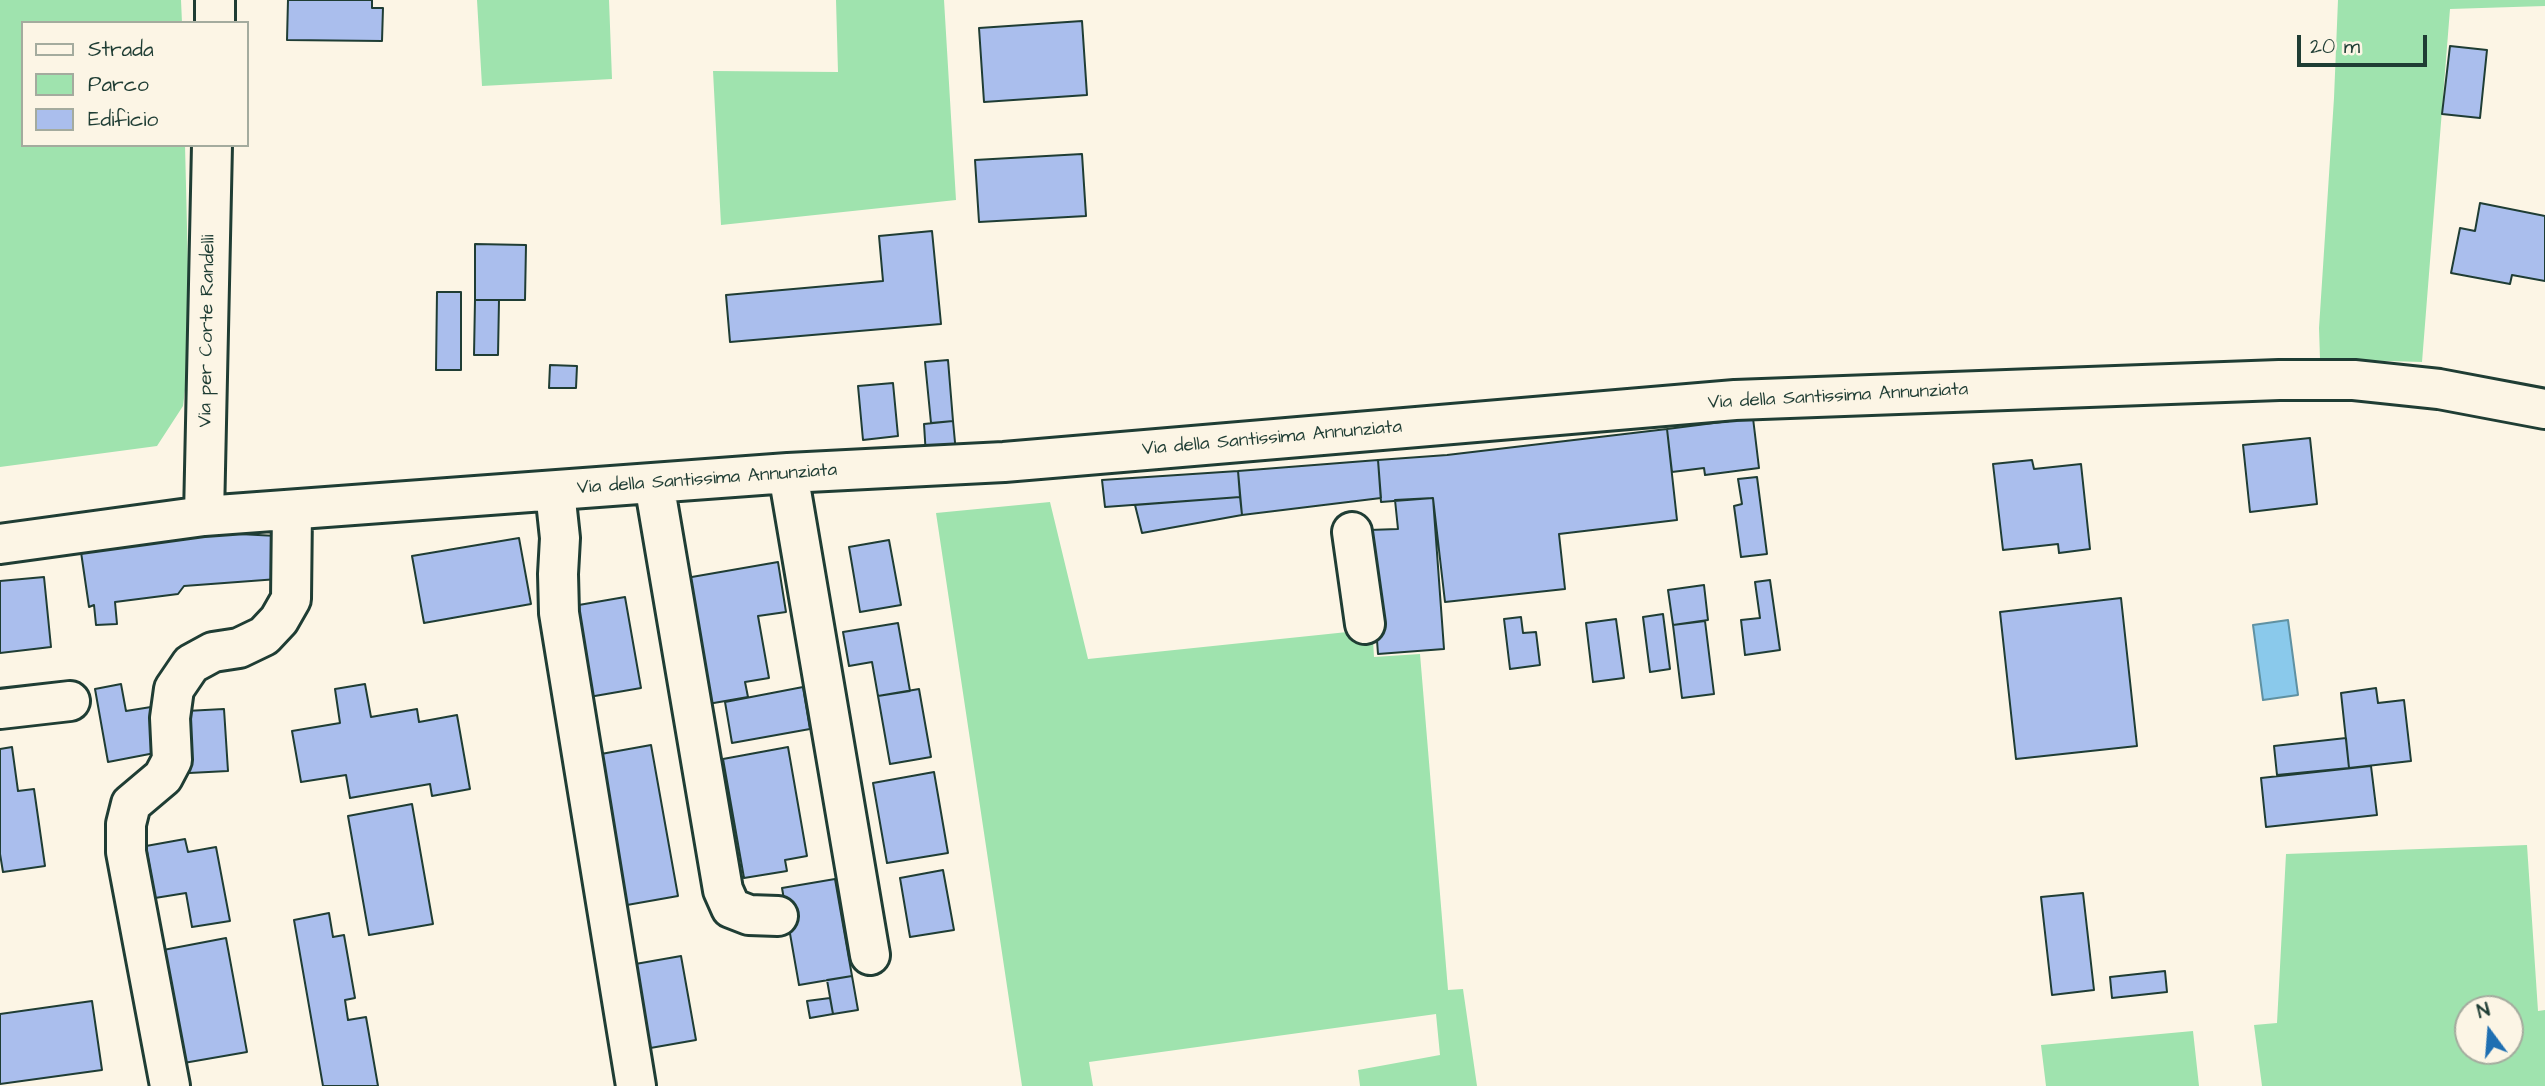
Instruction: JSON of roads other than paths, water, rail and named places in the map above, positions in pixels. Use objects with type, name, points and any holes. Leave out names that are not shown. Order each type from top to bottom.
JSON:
[{"type":"street","points":[[215,0],[215,21]]},
{"type":"street","name":"Via per Corte Randelli","points":[[204,516],[212,147]]},
{"type":"street","name":"Via della Santissima Annunziata","points":[[0,544],[204,516],[788,473],[1004,462],[1735,400],[2354,380],[2439,389],[2545,409]]},
{"type":"street","points":[[788,473],[870,955]]},
{"type":"street","points":[[654,483],[723,890],[732,908],[749,915],[778,916]]},
{"type":"street","points":[[555,491],[560,538],[559,613],[636,1086]]},
{"type":"street","points":[[170,1086],[126,852],[126,824],[131,804],[163,777],[172,760],[170,718],[174,688],[191,664],[213,652],[239,648],[264,636],[279,620],[291,598],[292,511]]},
{"type":"street","points":[[1352,532],[1365,624]]},
{"type":"street","points":[[0,709],[70,701]]},
{"type":"water","points":[[2288,620],[2298,695],[2263,700],[2253,625]]}]
